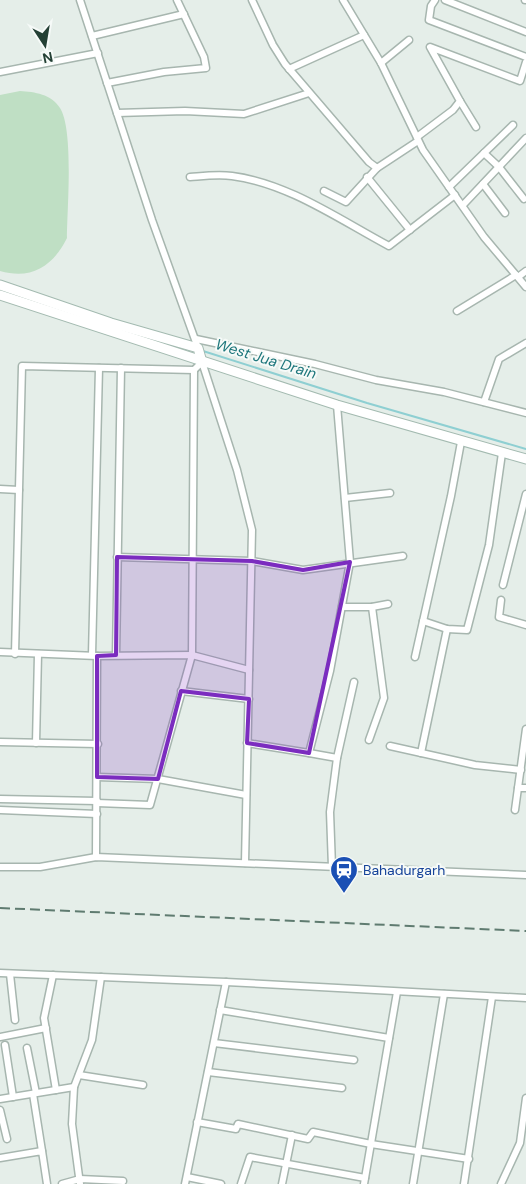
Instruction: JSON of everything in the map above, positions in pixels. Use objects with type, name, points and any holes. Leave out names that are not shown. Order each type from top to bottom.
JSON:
[{"type":"main road","points":[[0,285],[110,323],[197,343],[202,362]]},
{"type":"main road","points":[[0,295],[337,405],[461,442],[526,459]]},
{"type":"street","points":[[80,0],[152,220],[197,343],[258,351],[376,380],[444,392],[526,413]]},
{"type":"street","points":[[107,83],[164,72],[206,68],[204,58],[177,0]]},
{"type":"street","points":[[252,0],[273,45],[289,69],[369,162],[377,168]]},
{"type":"street","points":[[343,0],[381,63],[423,150],[484,237],[526,287]]},
{"type":"street","points":[[434,0],[430,6],[429,20],[526,57]]},
{"type":"street","points":[[445,0],[526,32]]},
{"type":"street","points":[[92,36],[184,14]]},
{"type":"street","points":[[289,69],[364,34]]},
{"type":"street","points":[[381,63],[408,40]]},
{"type":"street","points":[[476,127],[430,47],[520,81],[524,77],[526,62]]},
{"type":"street","points":[[0,72],[98,53]]},
{"type":"street","points":[[117,113],[186,111],[244,114],[309,93]]},
{"type":"street","points":[[324,191],[346,202],[377,168],[418,139],[453,110],[460,101]]},
{"type":"street","points":[[449,187],[513,125]]},
{"type":"street","points":[[463,206],[526,138]]},
{"type":"street","points":[[484,153],[499,167],[525,199]]},
{"type":"street","points":[[190,176],[230,176],[258,181],[300,198],[389,246],[455,194]]},
{"type":"street","points":[[367,177],[410,230]]},
{"type":"street","points":[[483,184],[506,213]]},
{"type":"street","points":[[457,311],[526,270]]},
{"type":"street","points":[[484,402],[499,359],[526,343]]},
{"type":"street","points":[[0,800],[150,805],[192,655],[194,370],[202,362],[238,470],[252,530],[245,863]]},
{"type":"street","points":[[15,654],[22,366],[194,370]]},
{"type":"street","points":[[96,857],[98,744],[94,656],[99,368]]},
{"type":"street","points":[[116,655],[121,368]]},
{"type":"street","points":[[310,753],[330,671],[350,562],[337,405]]},
{"type":"street","points":[[415,657],[450,505],[461,442]]},
{"type":"street","points":[[423,621],[447,629],[467,630],[489,545],[502,453]]},
{"type":"street","points":[[0,489],[19,490]]},
{"type":"street","points":[[344,498],[390,493]]},
{"type":"street","points":[[503,585],[526,494]]},
{"type":"street","points":[[117,557],[252,561],[303,570],[403,556]]},
{"type":"street","points":[[501,600],[499,617],[526,626]]},
{"type":"street","points":[[342,607],[372,607],[388,604]]},
{"type":"street","points":[[369,740],[384,698],[372,607]]},
{"type":"street","points":[[421,753],[447,629]]},
{"type":"street","points":[[0,652],[94,656],[192,655],[249,670]]},
{"type":"street","points":[[36,743],[38,654]]},
{"type":"street","points":[[332,866],[330,812],[337,758],[354,682]]},
{"type":"street","points":[[181,691],[248,699]]},
{"type":"street","points":[[515,810],[520,770],[524,757],[526,729]]},
{"type":"street","points":[[0,742],[98,744]]},
{"type":"street","points":[[247,743],[337,758]]},
{"type":"street","points":[[390,746],[474,765],[520,770]]},
{"type":"street","points":[[97,777],[158,779],[246,796]]},
{"type":"street","points":[[518,788],[526,788]]},
{"type":"street","points":[[0,810],[97,814]]},
{"type":"street","points":[[0,867],[40,867],[96,857],[526,875]]},
{"type":"street","points":[[0,973],[226,982],[526,998]]},
{"type":"street","points":[[10,974],[15,1020]]},
{"type":"street","points":[[54,975],[44,1018],[56,1090]]},
{"type":"street","points":[[80,1182],[72,1124],[74,1087],[92,1040],[101,977]]},
{"type":"street","points":[[221,1184],[186,1181],[226,982]]},
{"type":"street","points":[[241,1184],[250,1157],[365,1181],[396,992]]},
{"type":"street","points":[[413,1184],[444,994]]},
{"type":"street","points":[[464,1184],[492,997]]},
{"type":"street","points":[[220,1010],[389,1038]]},
{"type":"street","points":[[0,1037],[46,1028]]},
{"type":"street","points":[[214,1043],[354,1060]]},
{"type":"street","points":[[5,1045],[13,1097]]},
{"type":"street","points":[[27,1048],[47,1184]]},
{"type":"street","points":[[208,1072],[342,1088]]},
{"type":"street","points":[[79,1074],[143,1085]]},
{"type":"street","points":[[0,1099],[74,1087]]},
{"type":"street","points":[[501,1184],[520,1143],[526,1098]]},
{"type":"street","points":[[0,1110],[6,1139]]},
{"type":"street","points":[[197,1122],[236,1129],[238,1124],[308,1138],[313,1132],[371,1144],[469,1159]]},
{"type":"street","points":[[282,1184],[292,1135]]},
{"type":"street","points":[[0,1158],[42,1150]]},
{"type":"street","points":[[62,1184],[123,1181]]},
{"type":"highlighted area","points":[[117,557],[252,561],[303,570],[350,562],[309,753],[247,743],[249,699],[181,691],[158,779],[97,777],[97,656],[116,655]]},
{"type":"green space","points":[[20,91],[37,93],[47,97],[60,108],[67,134],[69,171],[67,238],[48,263],[32,272],[22,274],[0,271],[0,95]]},
{"type":"waterway","name":"West Jua Drain","points":[[203,351],[367,403],[526,449]]},
{"type":"railway","points":[[0,908],[526,931]]},
{"type":"place","name":"Bahadurgarh","points":[[344,894]]}]
